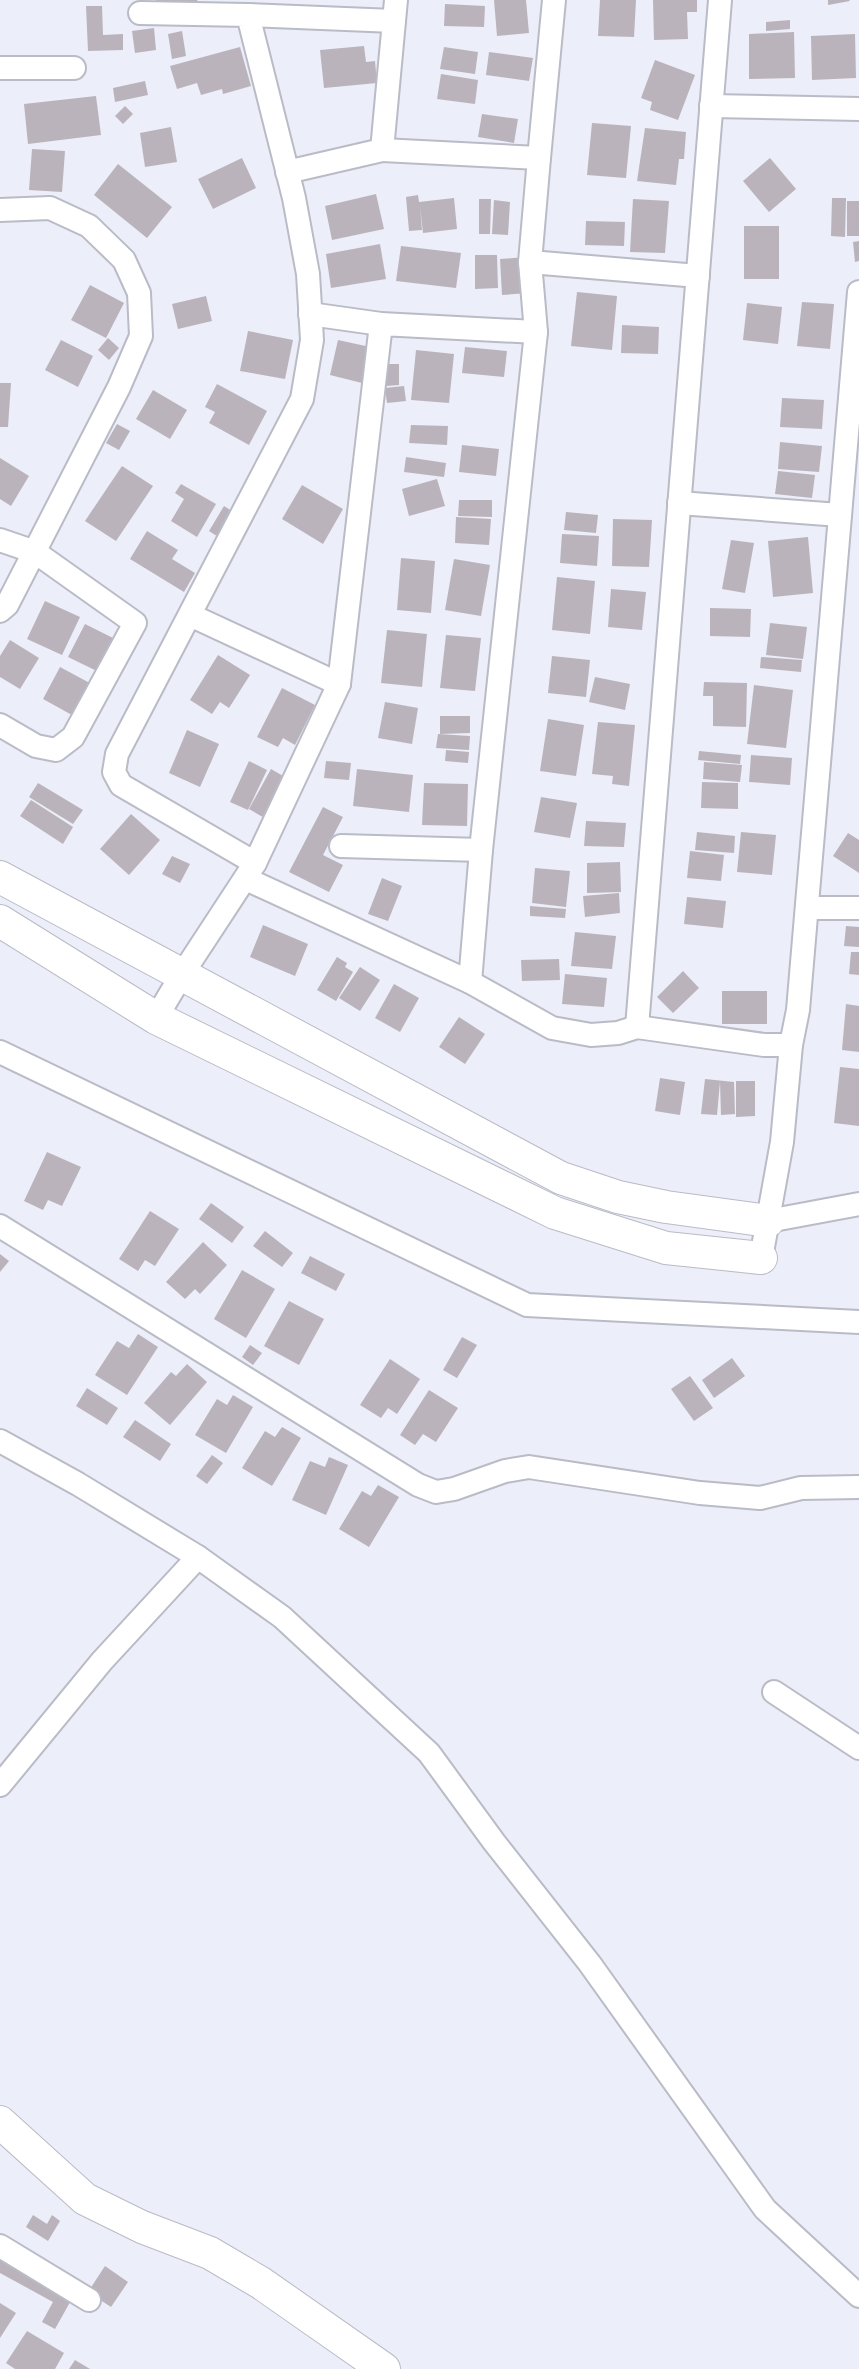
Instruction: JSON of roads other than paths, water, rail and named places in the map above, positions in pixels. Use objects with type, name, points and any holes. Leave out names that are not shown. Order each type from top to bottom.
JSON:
[{"type":"street","points":[[470,982],[481,850],[536,332],[530,262],[554,0]]},
{"type":"street","points":[[637,1027],[720,0]]},
{"type":"street","points":[[140,13],[248,15],[395,10],[382,150]]},
{"type":"street","points":[[248,15],[287,172],[308,274],[312,340],[302,399],[117,754],[114,772],[121,785],[251,871],[470,982],[552,1028],[591,1035],[618,1033],[637,1027],[764,1045],[791,1045]]},
{"type":"street","points":[[0,68],[74,68]]},
{"type":"street","points":[[711,106],[859,109]]},
{"type":"street","points":[[287,172],[382,150],[539,158]]},
{"type":"street","points":[[0,210],[50,208],[89,226],[124,260],[139,293],[141,336],[119,387],[35,552],[7,605],[0,611]]},
{"type":"street","points":[[530,262],[698,276]]},
{"type":"street","points":[[0,921],[156,1018],[555,1213],[666,1248],[761,1258],[782,1142],[791,1045],[798,1010],[859,292]]},
{"type":"street","points":[[310,314],[381,324],[536,332]]},
{"type":"street","points":[[156,1018],[181,975],[251,871],[339,684],[381,324]]},
{"type":"street","points":[[679,503],[840,515]]},
{"type":"street","points":[[0,540],[35,552],[135,623],[73,737],[56,750],[36,746],[0,724]]},
{"type":"street","points":[[190,615],[339,684]]},
{"type":"street","points":[[341,846],[481,850]]},
{"type":"street","points":[[0,877],[561,1178],[637,1202],[768,1221],[859,1204]]},
{"type":"street","points":[[807,908],[859,908]]},
{"type":"street","points":[[0,1052],[527,1305],[859,1322]]},
{"type":"street","points":[[0,1226],[418,1485],[436,1492],[454,1489],[505,1471],[529,1467],[700,1493],[760,1498],[801,1488],[859,1487]]},
{"type":"street","points":[[0,1441],[78,1484],[198,1557],[282,1617],[429,1753],[494,1842],[590,1964],[765,2209],[859,2296]]},
{"type":"street","points":[[0,1785],[102,1661],[198,1557]]},
{"type":"street","points":[[774,1692],[859,1748]]},
{"type":"street","points":[[0,2122],[85,2199],[142,2227],[210,2253],[261,2283],[384,2369]]},
{"type":"street","points":[[0,2246],[89,2300]]}]
